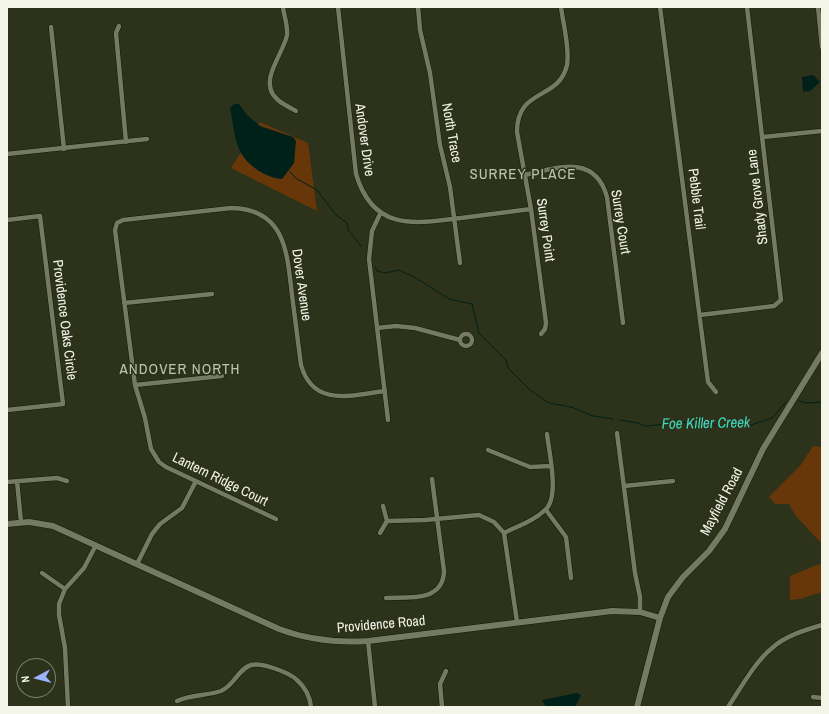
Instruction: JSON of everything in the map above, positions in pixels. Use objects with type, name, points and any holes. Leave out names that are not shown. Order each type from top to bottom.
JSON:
[{"type":"street","points":[[283,7],[287,28],[286,36],[273,69],[270,89],[276,99],[296,112]]},
{"type":"street","name":"Andover Drive","points":[[338,7],[356,174],[365,196],[380,212],[395,220],[410,223],[531,209]]},
{"type":"street","name":"North Trace","points":[[418,7],[420,30],[430,73],[440,145],[450,187],[460,263]]},
{"type":"street","name":"Surrey Point","points":[[541,334],[546,323],[531,209],[517,132],[517,123],[523,107],[529,100],[550,90],[558,84],[564,75],[568,60],[561,7]]},
{"type":"street","name":"Pebble Trail","points":[[660,7],[708,382],[716,392]]},
{"type":"street","name":"Shady Grove Lane","points":[[700,315],[774,306],[781,300],[747,7]]},
{"type":"street","points":[[818,7],[822,47]]},
{"type":"street","points":[[119,26],[116,33],[126,142]]},
{"type":"street","points":[[51,27],[64,149]]},
{"type":"street","points":[[763,138],[822,131]]},
{"type":"street","points":[[7,154],[147,139]]},
{"type":"street","name":"Surrey Court","points":[[525,175],[565,166],[575,166],[590,171],[601,182],[607,197],[623,323]]},
{"type":"street","name":"Dover Avenue","points":[[117,223],[123,220],[231,208],[247,210],[262,216],[277,230],[286,248],[301,365],[307,380],[318,391],[332,396],[385,391]]},
{"type":"street","points":[[380,212],[372,231],[369,252],[388,420]]},
{"type":"street","name":"Providence Oaks Circle","points":[[7,220],[40,216],[63,404],[7,410]]},
{"type":"street","name":"Lantern Ridge Court","points":[[117,223],[115,230],[134,385],[145,418],[149,444],[154,455],[166,467],[276,519]]},
{"type":"street","points":[[124,303],[212,294]]},
{"type":"street","points":[[377,328],[396,326],[415,328],[460,340]]},
{"type":"street","name":"Mayfield Road","points":[[637,707],[660,618],[668,597],[683,577],[709,551],[725,529],[763,449],[822,353]]},
{"type":"street","points":[[134,385],[222,376]]},
{"type":"street","points":[[617,433],[635,573],[640,597],[640,612]]},
{"type":"street","points":[[504,533],[546,510],[552,499],[546,434]]},
{"type":"street","points":[[488,450],[530,467],[550,466]]},
{"type":"street","points":[[7,482],[57,478],[67,482]]},
{"type":"street","points":[[386,598],[424,596],[440,588],[444,571],[432,479]]},
{"type":"street","points":[[17,481],[21,522]]},
{"type":"street","points":[[136,564],[152,534],[160,524],[182,508],[196,481]]},
{"type":"street","points":[[624,486],[672,481]]},
{"type":"street","points":[[380,533],[387,521],[383,506]]},
{"type":"street","points":[[546,510],[566,537],[571,578]]},
{"type":"street","points":[[387,521],[437,519],[479,515],[489,518],[504,533],[517,622]]},
{"type":"street","name":"Providence Road","points":[[7,524],[21,522],[53,526],[230,608],[291,634],[329,642],[368,641],[594,612],[640,612],[660,618]]},
{"type":"street","points":[[68,707],[65,648],[58,610],[60,599],[65,589],[84,568],[96,545]]},
{"type":"street","points":[[42,573],[65,589]]},
{"type":"street","points":[[728,707],[764,655],[773,646],[794,635],[822,625]]},
{"type":"street","points":[[368,641],[375,707]]},
{"type":"street","points":[[177,701],[187,696],[222,691],[244,669],[252,665],[261,665],[278,670],[297,679],[307,694],[311,707]]},
{"type":"street","points":[[442,707],[440,684],[446,671]]},
{"type":"street","points":[[813,697],[822,698]]},
{"type":"shaded area","points":[[260,122],[308,143],[317,211],[231,168]]},
{"type":"shaded area","points":[[813,446],[822,447],[822,544],[796,516],[789,504],[775,504],[769,497],[800,466]]},
{"type":"shaded area","points":[[822,563],[822,592],[800,599],[790,600],[790,576]]},
{"type":"water","points":[[813,75],[820,82],[810,91],[803,92],[802,77]]},
{"type":"water","points":[[234,104],[239,104],[247,115],[260,126],[293,137],[296,141],[294,163],[282,179],[259,171],[244,158],[235,137],[230,108]]},
{"type":"water","points":[[577,693],[581,695],[575,707],[546,707],[542,700]]},
{"type":"waterway","name":"Foe Killer Creek","points":[[289,171],[297,179],[317,190],[336,215],[347,223],[348,230],[362,247]]},
{"type":"waterway","name":"Foe Killer Creek","points":[[375,267],[377,271],[385,273],[399,270],[416,278],[449,299],[472,304],[479,333],[506,360],[508,368],[530,390],[549,403],[571,407],[593,416],[613,419]]},
{"type":"waterway","name":"Foe Killer Creek","points":[[799,401],[807,403],[822,402]]},
{"type":"waterway","name":"Foe Killer Creek","points":[[620,420],[646,426],[688,422],[721,426],[751,425],[772,418],[786,402]]},
{"type":"district","name":"SURREY PLACE","points":[[523,175]]},
{"type":"district","name":"ANDOVER NORTH","points":[[180,370]]}]
